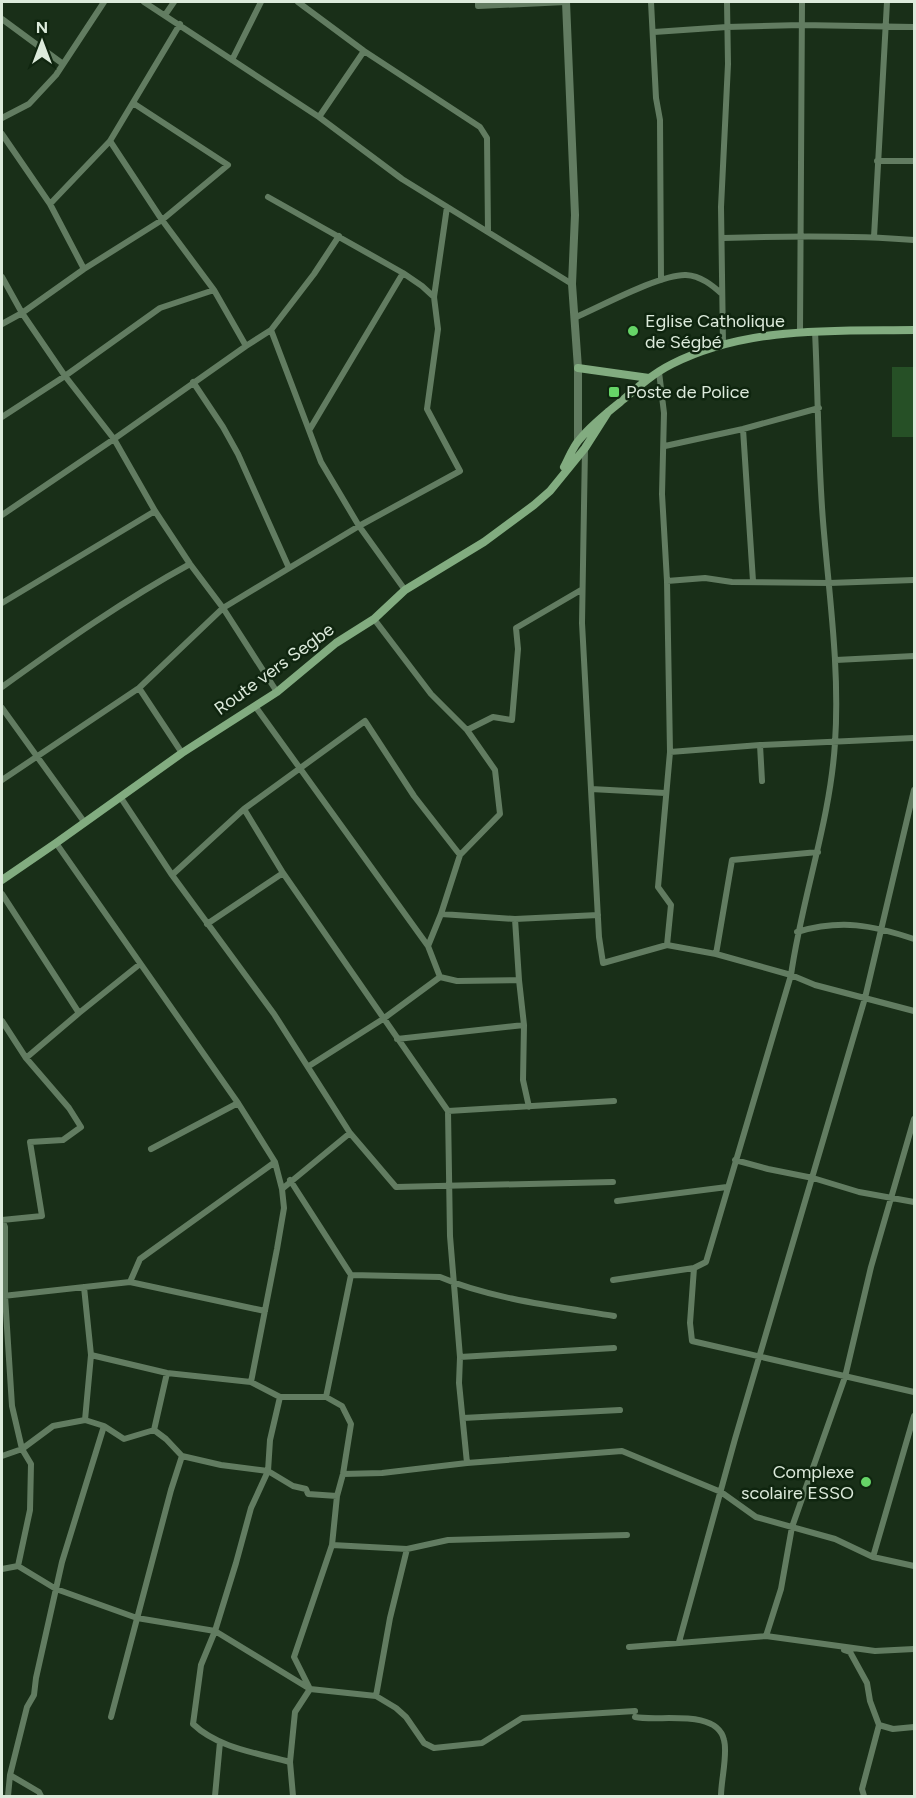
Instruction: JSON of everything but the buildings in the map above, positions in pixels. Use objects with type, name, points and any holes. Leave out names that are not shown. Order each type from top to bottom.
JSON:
[{"type":"main road","name":"Route vers Segbe","points":[[559,478],[578,440],[650,378],[687,357],[723,344],[769,335],[815,331],[915,330]]},
{"type":"main road","points":[[578,368],[650,378]]},
{"type":"main road","name":"Route vers Segbe","points":[[2,880],[182,753],[277,692],[336,643],[374,619],[405,590],[484,542],[534,505],[550,491],[585,448],[608,412]]},
{"type":"street","points":[[2,118],[29,104],[56,75],[104,2]]},
{"type":"street","points":[[144,2],[319,117],[402,178],[572,284]]},
{"type":"street","points":[[165,15],[174,2]]},
{"type":"street","points":[[232,60],[261,2]]},
{"type":"street","points":[[298,2],[364,51],[480,127],[487,138],[488,231]]},
{"type":"street","points":[[478,2],[478,6],[566,2],[575,215],[572,284],[578,368],[578,440]]},
{"type":"street","points":[[651,2],[656,98],[660,120],[661,279]]},
{"type":"street","points":[[723,344],[721,207],[728,64],[727,2]]},
{"type":"street","points":[[800,332],[802,2]]},
{"type":"street","points":[[874,237],[887,2]]},
{"type":"street","points":[[2,19],[63,64]]},
{"type":"street","points":[[50,204],[110,141],[180,24]]},
{"type":"street","points":[[654,32],[801,25],[915,27]]},
{"type":"street","points":[[319,117],[364,51]]},
{"type":"street","points":[[2,324],[162,220],[228,165],[133,104]]},
{"type":"street","points":[[2,134],[50,204],[84,269]]},
{"type":"street","points":[[110,141],[162,220],[214,290],[246,346]]},
{"type":"street","points":[[877,161],[915,161]]},
{"type":"street","points":[[268,197],[403,273],[434,297]]},
{"type":"street","points":[[2,780],[139,688],[223,608],[359,526],[460,471],[427,410],[438,328],[434,297],[447,207]]},
{"type":"street","points":[[2,515],[271,330],[314,274],[339,236]]},
{"type":"street","points":[[723,238],[800,236],[915,240]]},
{"type":"street","points":[[310,429],[403,273]]},
{"type":"street","points":[[574,318],[661,279],[688,275],[710,283],[722,294]]},
{"type":"street","points":[[2,278],[22,313],[65,376],[114,440],[155,511],[223,608],[277,692]]},
{"type":"street","points":[[2,417],[65,376],[160,308],[214,290]]},
{"type":"street","points":[[271,330],[321,462],[359,526],[405,590]]},
{"type":"street","points":[[613,1280],[694,1268],[706,1262],[791,975],[797,932],[818,852],[832,780],[836,742],[836,660],[823,519],[815,331]]},
{"type":"street","points":[[659,372],[665,446],[662,494],[667,581],[669,753],[658,887],[670,905],[667,945]]},
{"type":"street","points":[[193,382],[238,454],[289,568]]},
{"type":"street","points":[[665,446],[743,429],[819,408]]},
{"type":"street","points":[[743,429],[753,581]]},
{"type":"street","points":[[585,448],[581,590],[598,915],[603,963],[667,945],[716,954],[791,975],[815,985],[915,1011]]},
{"type":"street","points":[[2,603],[155,511]]},
{"type":"street","points":[[2,687],[81,630],[146,588],[190,564]]},
{"type":"street","points":[[667,581],[705,578],[732,582],[830,583],[915,580]]},
{"type":"street","points":[[467,730],[493,717],[512,720],[518,649],[516,628],[581,590]]},
{"type":"street","points":[[374,619],[431,694],[467,730],[495,770],[500,814],[460,855],[428,946]]},
{"type":"street","points":[[836,660],[915,657]]},
{"type":"street","points":[[139,688],[182,753]]},
{"type":"street","points":[[255,706],[428,946],[440,977]]},
{"type":"street","points":[[2,708],[85,823]]},
{"type":"street","points":[[172,875],[244,809],[365,721],[414,796],[460,855]]},
{"type":"street","points":[[669,753],[760,745],[915,738]]},
{"type":"street","points":[[760,745],[762,781]]},
{"type":"street","points":[[591,789],[665,793]]},
{"type":"street","points":[[679,1642],[760,1355],[865,998],[915,790]]},
{"type":"street","points":[[121,798],[172,875],[274,1014],[350,1133],[396,1187],[613,1182]]},
{"type":"street","points":[[244,809],[283,873],[448,1111],[448,1186],[466,1463]]},
{"type":"street","points":[[56,843],[238,1103],[275,1162],[284,1208],[251,1382]]},
{"type":"street","points":[[716,954],[732,861],[818,852]]},
{"type":"street","points":[[207,924],[283,873]]},
{"type":"street","points":[[2,894],[79,1012]]},
{"type":"street","points":[[441,914],[515,919],[598,915]]},
{"type":"street","points":[[515,919],[524,1025],[523,1080],[529,1107]]},
{"type":"street","points":[[797,932],[818,926],[856,924],[880,928],[915,939]]},
{"type":"street","points":[[26,1058],[140,964]]},
{"type":"street","points":[[309,1066],[383,1019],[440,977],[457,981],[519,980]]},
{"type":"street","points":[[2,1021],[26,1058],[69,1108],[81,1127],[63,1140],[30,1142],[42,1216],[2,1220],[5,1227],[3,1296],[12,1406],[22,1449],[31,1464],[30,1510],[18,1566]]},
{"type":"street","points":[[397,1039],[524,1025]]},
{"type":"street","points":[[448,1111],[614,1101]]},
{"type":"street","points":[[151,1149],[238,1103]]},
{"type":"street","points":[[766,1636],[781,1589],[792,1527],[845,1377],[871,1267],[915,1119]]},
{"type":"street","points":[[282,1189],[290,1180],[350,1133]]},
{"type":"street","points":[[735,1160],[813,1178],[859,1192],[915,1202]]},
{"type":"street","points":[[130,1282],[140,1258],[275,1162]]},
{"type":"street","points":[[290,1180],[351,1275],[326,1397]]},
{"type":"street","points":[[617,1201],[728,1187]]},
{"type":"street","points":[[694,1268],[690,1323],[692,1341],[915,1392]]},
{"type":"street","points":[[351,1275],[440,1277],[453,1283],[564,1308],[614,1316]]},
{"type":"street","points":[[3,1296],[130,1282],[265,1311]]},
{"type":"street","points":[[84,1287],[91,1355],[85,1419]]},
{"type":"street","points":[[460,1357],[614,1348]]},
{"type":"street","points":[[91,1355],[167,1373],[251,1382],[280,1397],[326,1397],[342,1406],[351,1424],[343,1474],[336,1496],[332,1545],[294,1657],[309,1689]]},
{"type":"street","points":[[154,1430],[167,1373]]},
{"type":"street","points":[[280,1397],[270,1440],[268,1471],[251,1508],[237,1563],[215,1631],[201,1665],[193,1724],[204,1734],[220,1742],[290,1762]]},
{"type":"street","points":[[463,1418],[620,1410]]},
{"type":"street","points":[[873,1557],[915,1416]]},
{"type":"street","points":[[2,1456],[22,1449],[52,1426],[85,1419],[104,1426],[124,1439],[154,1430]]},
{"type":"street","points":[[8,1797],[10,1775],[27,1707],[34,1695],[56,1589],[104,1426]]},
{"type":"street","points":[[154,1430],[182,1456],[221,1465],[268,1471],[293,1486],[306,1489],[308,1494],[336,1496]]},
{"type":"street","points":[[343,1474],[382,1473],[466,1463],[622,1451],[721,1492],[756,1517],[835,1539],[873,1557],[915,1566]]},
{"type":"street","points":[[111,1717],[182,1456]]},
{"type":"street","points":[[332,1545],[407,1549],[448,1540],[627,1535]]},
{"type":"street","points":[[376,1696],[390,1618],[407,1549]]},
{"type":"street","points":[[2,1569],[18,1566],[56,1589],[137,1618],[215,1631],[309,1689],[376,1696],[396,1708],[424,1743],[434,1748],[482,1743],[522,1718],[635,1714],[647,1719],[691,1719],[712,1723],[720,1731],[725,1741],[722,1797]]},
{"type":"street","points":[[629,1647],[766,1636],[875,1651],[915,1649]]},
{"type":"street","points":[[838,1647],[850,1652],[867,1683],[870,1701],[879,1725],[861,1789],[864,1797]]},
{"type":"street","points":[[293,1797],[290,1762],[295,1712],[309,1689]]},
{"type":"street","points":[[879,1725],[893,1729],[915,1727]]},
{"type":"street","points":[[215,1797],[220,1742]]},
{"type":"street","points":[[10,1775],[39,1791],[41,1797]]},
{"type":"green space","points":[[892,367],[914,367],[914,437],[892,437]]},
{"type":"place","name":"Eglise Catholique de Ségbé","points":[[633,331]]},
{"type":"place","name":"Poste de Police","points":[[614,392]]},
{"type":"place","name":"Complexe scolaire ESSO","points":[[866,1482]]}]
